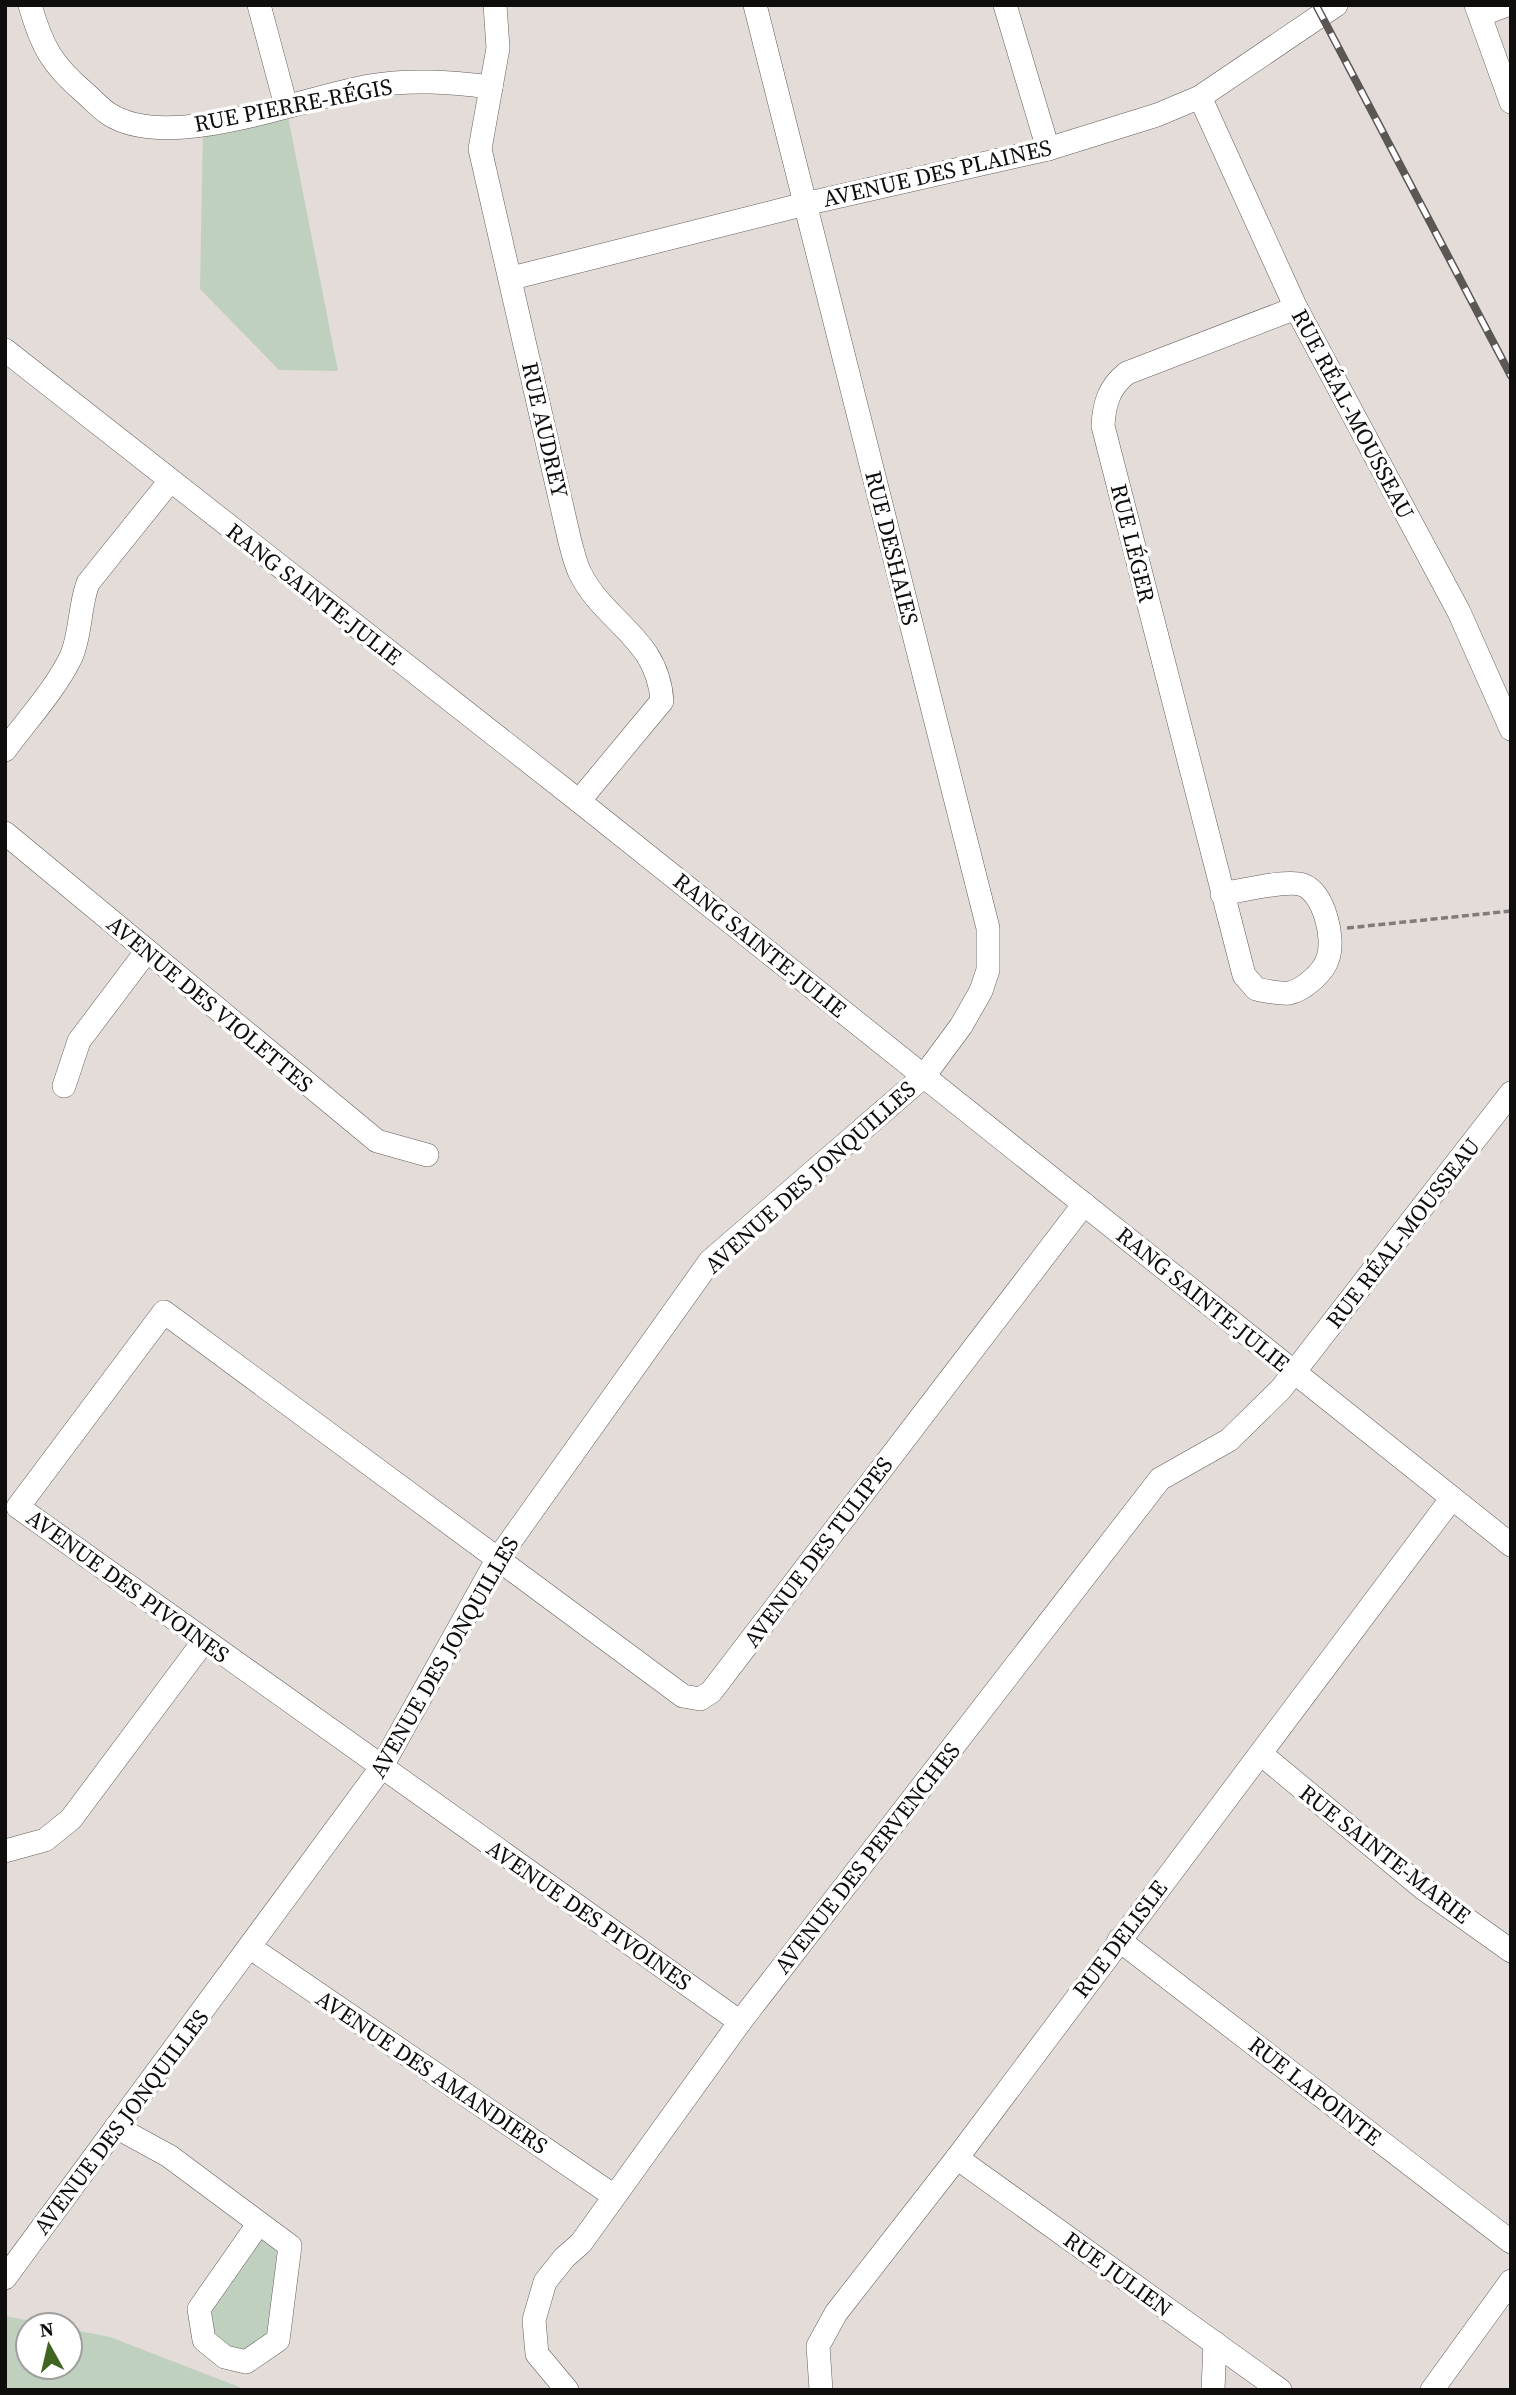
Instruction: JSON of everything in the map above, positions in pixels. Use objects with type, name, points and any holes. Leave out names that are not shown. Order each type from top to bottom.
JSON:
[{"type":"street","name":"RUE PIERRE-RÉGIS","points":[[30,5],[40,43],[66,77],[111,115],[153,129],[203,126],[370,86],[429,80],[491,87]]},
{"type":"street","points":[[259,5],[285,106]]},
{"type":"street","name":"RUE AUDREY","points":[[495,5],[498,48],[480,149],[579,572],[599,601],[647,651],[660,678],[662,701],[579,801]]},
{"type":"street","name":"RUE DESHAIES","points":[[755,5],[988,928],[988,970],[981,991],[961,1026],[924,1076]]},
{"type":"street","points":[[1005,5],[1048,149]]},
{"type":"street","name":"AVENUE DES PLAINES","points":[[512,278],[805,204],[1048,149],[1157,115],[1200,97],[1336,5]]},
{"type":"street","points":[[1507,5],[1478,10],[1511,102]]},
{"type":"street","name":"RUE RÉAL-MOUSSEAU","points":[[1200,97],[1296,308],[1459,611],[1511,729]]},
{"type":"street","name":"RUE LÉGER","points":[[1222,894],[1303,884],[1315,892],[1328,930],[1331,949],[1328,961],[1305,986],[1289,993],[1256,989],[1244,975],[1222,894],[1103,426],[1104,411],[1117,381],[1127,373],[1296,308]]},
{"type":"street","name":"RANG SAINTE-JULIE","points":[[5,350],[579,801],[1511,1545]]},
{"type":"street","points":[[5,750],[60,677],[72,654],[82,599],[88,583],[170,481]]},
{"type":"street","name":"AVENUE DES VIOLETTES","points":[[5,833],[377,1141],[427,1155]]},
{"type":"street","points":[[64,1086],[79,1041],[146,952]]},
{"type":"street","name":"AVENUE DES JONQUILLES","points":[[5,2278],[251,1948],[381,1768],[497,1560],[710,1261],[924,1076]]},
{"type":"street","name":"RUE RÉAL-MOUSSEAU","points":[[1295,1373],[1511,1093]]},
{"type":"street","name":"AVENUE DES TULIPES","points":[[497,1560],[683,1696],[691,1700],[705,1698],[1084,1204]]},
{"type":"street","name":"AVENUE DES PIVOINES","points":[[497,1560],[164,1312],[18,1507],[740,2022]]},
{"type":"street","name":"AVENUE DES PERVENCHES","points":[[567,2390],[537,2354],[534,2320],[545,2282],[564,2258],[581,2243],[740,2022],[1160,1479],[1229,1440],[1295,1373]]},
{"type":"street","name":"RUE DELISLE","points":[[821,2390],[818,2346],[836,2313],[957,2158],[1452,1498]]},
{"type":"street","points":[[5,1851],[45,1840],[71,1819],[204,1641]]},
{"type":"street","name":"RUE SAINTE-MARIE","points":[[1261,1754],[1424,1889],[1511,1951]]},
{"type":"street","name":"RUE LAPOINTE","points":[[1119,1940],[1511,2242]]},
{"type":"street","name":"AVENUE DES AMANDIERS","points":[[251,1948],[614,2196]]},
{"type":"street","points":[[116,2127],[169,2156],[290,2246],[278,2340],[246,2362],[225,2357],[204,2340],[199,2309],[259,2223]]},
{"type":"street","name":"RUE JULIEN","points":[[957,2158],[1280,2390]]},
{"type":"street","points":[[1432,2390],[1511,2281]]},
{"type":"street","points":[[1213,2390],[1214,2343]]},
{"type":"path","points":[[1328,930],[1511,911]]},
{"type":"green space","points":[[286,106],[338,371],[279,370],[200,289],[203,126]]},
{"type":"green space","points":[[259,2234],[290,2250],[279,2332],[252,2358],[214,2348],[199,2320]]},
{"type":"green space","points":[[5,2316],[14,2318],[14,2381],[84,2381],[84,2332],[110,2337],[247,2390],[5,2390]]},
{"type":"railway","points":[[1316,5],[1511,376]]}]
